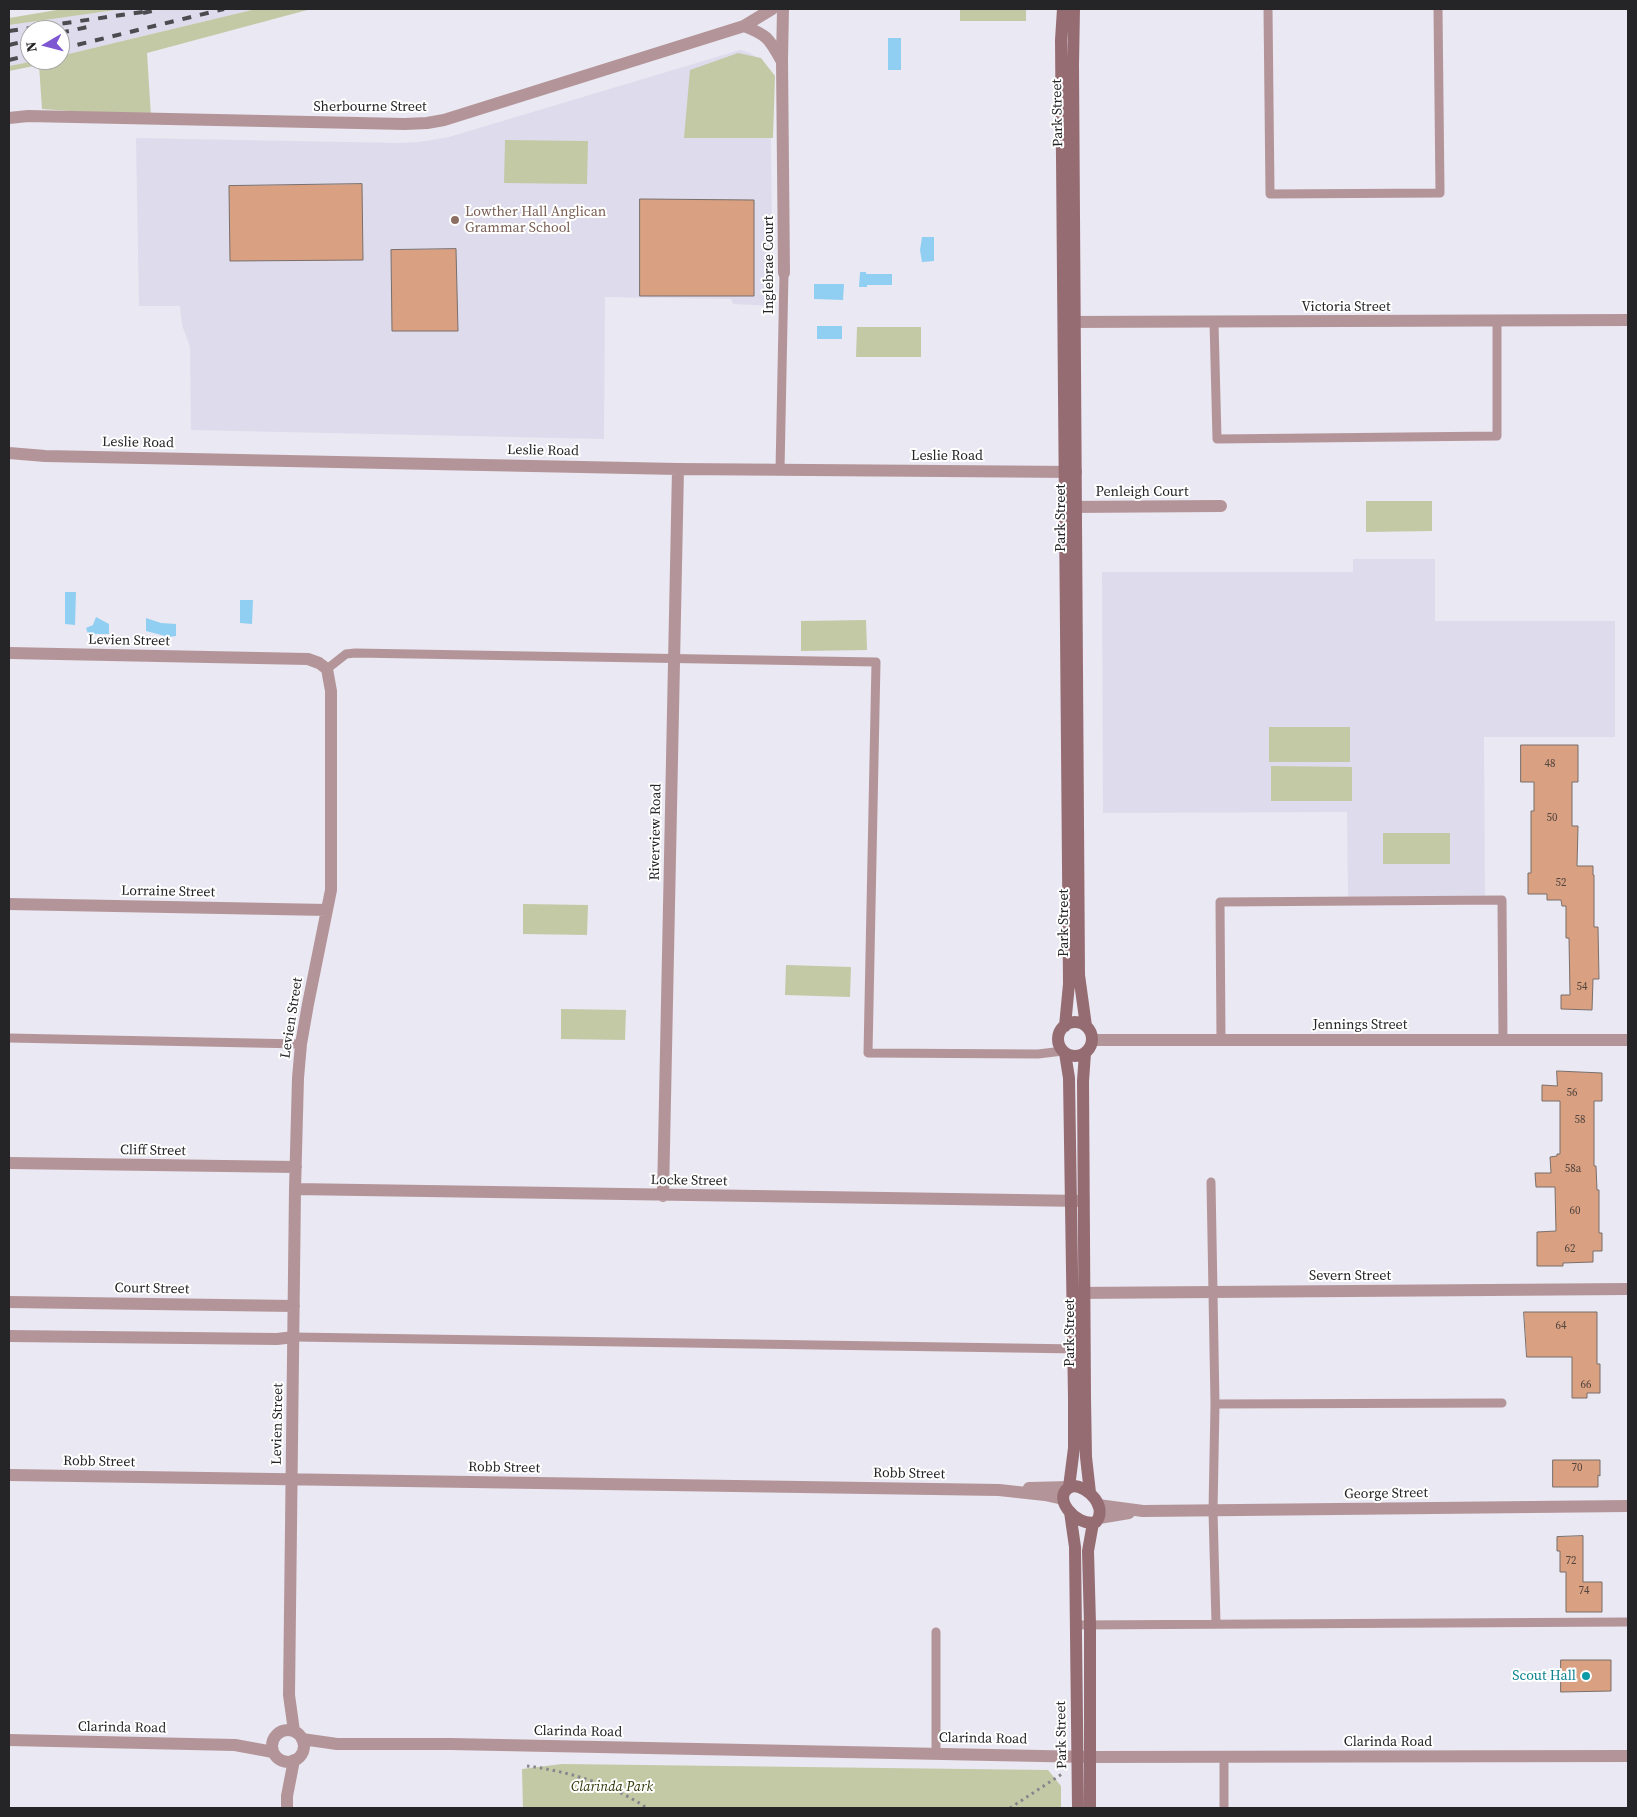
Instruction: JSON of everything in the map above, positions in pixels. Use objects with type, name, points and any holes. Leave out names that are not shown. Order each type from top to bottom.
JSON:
[{"type":"street","name":"Sherbourne Street","points":[[9,118],[38,116],[427,123],[453,117],[744,26],[772,9]]},
{"type":"street","name":"Inglebrae Court","points":[[783,9],[784,273]]},
{"type":"street","name":"Park Street","points":[[1063,9],[1061,49],[1069,322]]},
{"type":"street","name":"Park Street","points":[[1065,1026],[1069,984],[1069,322],[1074,9]]},
{"type":"street","points":[[744,26],[762,33],[772,42],[782,60]]},
{"type":"street","name":"Victoria Street","points":[[1069,322],[1628,320]]},
{"type":"street","name":"Leslie Road","points":[[9,453],[64,456],[678,469],[1070,472]]},
{"type":"street","name":"Riverview Road","points":[[662,1196],[678,469]]},
{"type":"street","name":"Penleigh Court","points":[[1070,507],[1220,506]]},
{"type":"street","name":"Park Street","points":[[1070,507],[1079,975],[1086,1026]]},
{"type":"street","name":"Levien Street","points":[[9,653],[308,659],[319,662],[328,669],[331,691],[331,890],[308,1004],[301,1044],[298,1078],[288,1735]]},
{"type":"street","name":"Lorraine Street","points":[[9,904],[328,910]]},
{"type":"street","points":[[1075,1022],[1086,1026],[1092,1040],[1089,1050],[1075,1056],[1064,1052],[1058,1041],[1065,1026],[1075,1022]]},
{"type":"street","name":"Jennings Street","points":[[1092,1040],[1628,1040]]},
{"type":"street","name":"Park Street","points":[[1064,1052],[1069,1078],[1077,1201]]},
{"type":"street","name":"Park Street","points":[[1085,1053],[1077,1201],[1078,1293],[1079,1349],[1090,1493]]},
{"type":"street","name":"Cliff Street","points":[[9,1163],[296,1167]]},
{"type":"street","name":"Locke Street","points":[[295,1189],[1077,1201]]},
{"type":"street","name":"Severn Street","points":[[1078,1293],[1628,1289]]},
{"type":"street","name":"Court Street","points":[[9,1302],[294,1306]]},
{"type":"street","points":[[9,1336],[277,1339],[294,1337]]},
{"type":"street","name":"Park Street","points":[[1069,1487],[1074,1448],[1079,1349]]},
{"type":"street","name":"Robb Street","points":[[9,1475],[999,1490],[1063,1499]]},
{"type":"street","name":"Robb Street","points":[[999,1490],[1046,1486],[1069,1487]]},
{"type":"street","points":[[1069,1487],[1083,1487],[1090,1493],[1098,1505],[1096,1520],[1085,1522],[1070,1512],[1063,1499],[1064,1492],[1069,1487]]},
{"type":"street","name":"George Street","points":[[1098,1505],[1143,1511],[1628,1506]]},
{"type":"street","name":"George Street","points":[[1096,1520],[1143,1511]]},
{"type":"street","name":"Park Street","points":[[1070,1512],[1075,1546],[1075,1625],[1084,1756],[1090,1808]]},
{"type":"street","name":"Park Street","points":[[1078,1808],[1084,1756],[1090,1624],[1088,1551],[1096,1520]]},
{"type":"street","points":[[288,1735],[304,1743],[298,1756],[287,1802],[277,1756],[272,1747],[288,1735]]},
{"type":"street","name":"Clarinda Road","points":[[9,1740],[235,1745],[288,1735],[338,1744],[451,1744],[1084,1756],[1224,1758],[1628,1756]]},
{"type":"street","name":"Clarinda Road","points":[[235,1745],[277,1756],[290,1762],[298,1756],[338,1744]]},
{"type":"lane","points":[[1268,9],[1270,194],[1280,194],[1440,193],[1438,9]]},
{"type":"lane","name":"Inglebrae Court","points":[[780,470],[784,273]]},
{"type":"lane","points":[[1214,322],[1217,439],[1497,436],[1497,321]]},
{"type":"lane","points":[[328,669],[346,654],[355,653],[876,662],[868,1052],[1038,1054],[1064,1052]]},
{"type":"lane","points":[[1221,1039],[1220,902],[1502,900],[1503,1040]]},
{"type":"lane","points":[[9,1038],[301,1044]]},
{"type":"lane","points":[[1211,1182],[1214,1404],[1213,1511],[1216,1623]]},
{"type":"lane","points":[[294,1337],[1079,1349]]},
{"type":"lane","points":[[1214,1404],[1502,1403]]},
{"type":"lane","points":[[1075,1625],[1628,1622]]},
{"type":"lane","points":[[936,1632],[936,1753]]},
{"type":"lane","points":[[1224,1758],[1224,1808]]},
{"type":"path","points":[[527,1766],[548,1768],[610,1788],[647,1808]]},
{"type":"path","points":[[1010,1808],[1062,1774]]},
{"type":"shaded area","points":[[123,9],[256,9],[70,54],[70,20],[45,20]]},
{"type":"shaded area","points":[[20,23],[20,64],[9,66],[9,25]]},
{"type":"shaded area","name":"Lowther Hall Anglican Grammar School","points":[[740,50],[750,53],[762,61],[770,77],[773,306],[733,304],[731,299],[605,297],[604,439],[191,430],[190,347],[182,325],[180,306],[139,306],[136,138],[419,142],[449,137]]},
{"type":"shaded area","points":[[1353,559],[1435,559],[1435,621],[1615,621],[1615,737],[1484,737],[1485,896],[1348,897],[1347,812],[1103,813],[1102,572],[1353,572]]},
{"type":"green space","points":[[63,9],[123,9],[45,20],[20,20],[20,23],[9,25],[9,18]]},
{"type":"green space","points":[[256,9],[311,9],[147,53],[151,117],[42,109],[39,70],[70,70],[70,54]]},
{"type":"green space","points":[[960,9],[1026,9],[1026,21],[960,21]]},
{"type":"green space","points":[[738,53],[761,58],[775,76],[773,138],[684,138],[690,70]]},
{"type":"green space","points":[[20,64],[20,69],[9,71],[9,66]]},
{"type":"green space","points":[[505,140],[588,141],[587,184],[504,183]]},
{"type":"green space","points":[[857,327],[921,327],[921,357],[856,357]]},
{"type":"green space","points":[[1366,501],[1432,501],[1432,531],[1366,532]]},
{"type":"green space","points":[[866,620],[867,650],[801,651],[801,621]]},
{"type":"green space","points":[[1269,727],[1350,727],[1350,762],[1269,762]]},
{"type":"green space","points":[[1271,766],[1352,767],[1352,801],[1271,801]]},
{"type":"green space","points":[[1383,833],[1450,833],[1450,864],[1383,864]]},
{"type":"green space","points":[[523,904],[588,905],[587,935],[523,934]]},
{"type":"green space","points":[[786,965],[851,967],[850,997],[785,995]]},
{"type":"green space","points":[[561,1009],[626,1010],[625,1040],[561,1039]]},
{"type":"green space","name":"Clarinda Park","points":[[562,1764],[1048,1770],[1061,1786],[1061,1808],[523,1808],[522,1769]]},
{"type":"water","points":[[888,38],[901,38],[901,70],[888,70]]},
{"type":"water","points":[[922,237],[934,237],[934,261],[922,262],[920,250]]},
{"type":"water","points":[[860,272],[866,272],[866,274],[892,274],[892,285],[867,285],[867,287],[859,287]]},
{"type":"water","points":[[814,284],[844,284],[843,300],[814,299]]},
{"type":"water","points":[[817,326],[842,326],[842,339],[817,339]]},
{"type":"water","points":[[65,592],[76,592],[75,625],[65,624]]},
{"type":"water","points":[[240,600],[253,600],[252,624],[240,623]]},
{"type":"water","points":[[96,617],[109,624],[109,634],[88,634],[86,628],[93,625]]},
{"type":"water","points":[[146,618],[161,623],[176,624],[176,636],[169,637],[146,631]]},
{"type":"building","points":[[362,184],[363,260],[230,261],[229,186]]},
{"type":"building","points":[[640,199],[754,200],[754,296],[640,296]]},
{"type":"building","points":[[456,249],[458,331],[392,331],[391,250]]},
{"type":"building","points":[[1521,745],[1578,745],[1578,782],[1572,782],[1572,826],[1578,826],[1577,866],[1593,866],[1594,927],[1598,927],[1599,979],[1593,979],[1592,1010],[1561,1009],[1561,995],[1570,995],[1569,938],[1566,938],[1566,906],[1562,906],[1561,900],[1547,900],[1547,894],[1528,894],[1528,873],[1531,873],[1531,811],[1534,811],[1534,782],[1521,782]]},
{"type":"building","points":[[1557,1071],[1602,1073],[1602,1101],[1594,1101],[1594,1166],[1596,1166],[1597,1190],[1599,1190],[1599,1233],[1602,1233],[1602,1251],[1593,1251],[1593,1262],[1563,1263],[1563,1266],[1537,1266],[1537,1232],[1556,1231],[1555,1187],[1536,1187],[1535,1173],[1551,1173],[1550,1157],[1560,1154],[1560,1101],[1542,1101],[1542,1085],[1557,1086]]},
{"type":"building","points":[[1524,1312],[1597,1312],[1597,1364],[1600,1364],[1600,1393],[1587,1393],[1587,1398],[1572,1398],[1572,1357],[1527,1357]]},
{"type":"building","points":[[1553,1460],[1600,1460],[1598,1487],[1553,1487]]},
{"type":"building","points":[[1583,1536],[1583,1582],[1602,1582],[1602,1612],[1566,1612],[1566,1572],[1560,1572],[1560,1551],[1557,1551],[1557,1537]]},
{"type":"building","name":"Scout Hall","points":[[1561,1660],[1611,1660],[1611,1691],[1561,1692]]},
{"type":"railway","points":[[143,13],[160,9]]},
{"type":"railway","points":[[70,47],[224,9]]},
{"type":"railway","points":[[9,31],[150,11]]},
{"type":"railway","points":[[70,31],[92,26]]},
{"type":"railway","points":[[9,45],[20,42]]},
{"type":"railway","points":[[9,60],[20,57]]},
{"type":"place","name":"Lowther Hall Anglican Grammar School","points":[[455,220]]},
{"type":"place","name":"Scout Hall","points":[[1586,1676]]}]
